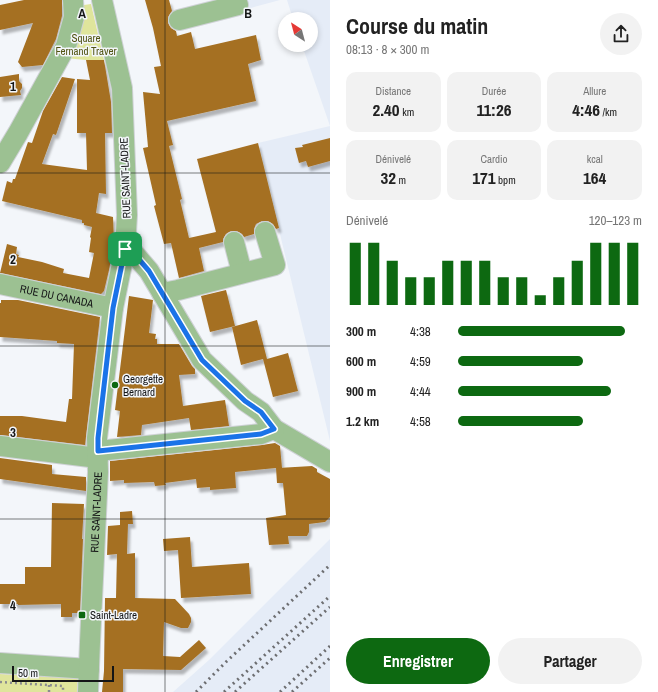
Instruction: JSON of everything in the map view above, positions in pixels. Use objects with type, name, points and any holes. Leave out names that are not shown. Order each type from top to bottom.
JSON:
[{"type":"street","points":[[0,163],[66,46],[74,17],[73,0]]},
{"type":"street","name":"RUE SAINT-LADRE","points":[[88,692],[98,472],[98,438],[113,308],[125,249],[127,215],[122,88],[102,0]]},
{"type":"street","points":[[180,20],[238,5],[236,0]]},
{"type":"street","points":[[162,293],[275,265],[265,232]]},
{"type":"street","points":[[234,242],[242,273]]},
{"type":"street","points":[[125,249],[131,250],[149,271],[202,360],[245,401],[261,412],[274,429],[330,462]]},
{"type":"street","name":"RUE DU CANADA","points":[[0,284],[113,308]]},
{"type":"street","points":[[0,446],[98,455],[261,434],[274,429]]},
{"type":"street","points":[[0,663],[88,669]]},
{"type":"path","points":[[0,682],[63,686],[63,692]]},
{"type":"path","points":[[49,685],[49,692]]},
{"type":"shaded area","points":[[245,0],[280,0],[247,9]]},
{"type":"shaded area","points":[[287,0],[330,0],[330,126],[304,52],[318,52],[318,12],[291,12]]},
{"type":"shaded area","points":[[330,126],[330,441],[258,143]]},
{"type":"shaded area","points":[[330,539],[330,692],[173,692],[209,660]]},
{"type":"green space","name":"Square Fernand Traver","points":[[91,4],[104,60],[65,58],[77,32],[84,5]]},
{"type":"green space","points":[[0,674],[78,678],[77,692],[0,692]]},
{"type":"building","points":[[24,0],[62,0],[62,16],[56,39],[43,65],[22,67],[18,62],[33,23],[0,30],[0,5]]},
{"type":"building","points":[[145,0],[169,0],[172,11],[168,17],[168,23],[171,28],[176,31],[177,36],[191,32],[195,49],[256,35],[261,60],[248,64],[256,101],[167,121],[173,145],[169,146],[182,199],[180,200],[189,238],[216,232],[197,159],[258,143],[279,228],[276,229],[273,224],[268,221],[262,221],[256,224],[254,234],[244,237],[237,231],[231,231],[226,234],[223,242],[199,248],[204,271],[179,278],[171,243],[164,244],[154,206],[156,205],[143,148],[148,147],[143,92],[160,94],[154,67],[161,66]]},
{"type":"building","points":[[86,60],[104,60],[111,102],[112,133],[105,133],[106,194],[99,193],[96,213],[113,217],[114,242],[104,291],[101,294],[0,273],[7,244],[17,247],[16,254],[19,255],[18,257],[42,262],[64,269],[63,273],[89,278],[94,253],[89,252],[92,227],[84,225],[82,220],[2,201],[7,181],[12,183],[13,179],[15,179],[28,142],[32,143],[43,111],[62,77],[75,79],[56,135],[53,134],[42,164],[87,170],[86,133],[77,133],[77,79],[90,80]]},
{"type":"building","points":[[19,74],[19,81],[22,84],[20,91],[21,95],[0,97],[0,77]]},
{"type":"building","points":[[330,138],[330,161],[308,167],[306,161],[299,163],[295,148],[303,147],[302,145]]},
{"type":"building","points":[[226,290],[235,326],[210,332],[201,296]]},
{"type":"building","points":[[129,296],[153,300],[149,333],[156,334],[155,339],[157,339],[157,344],[179,344],[195,369],[195,374],[179,375],[183,406],[225,400],[229,426],[191,430],[189,418],[142,425],[141,435],[117,437],[120,411],[115,410]]},
{"type":"building","points":[[1,300],[18,300],[100,317],[85,445],[0,435],[0,416],[22,416],[66,422],[69,399],[72,399],[74,344],[57,343],[57,341],[0,337]]},
{"type":"building","points":[[257,320],[267,359],[288,353],[298,391],[273,397],[263,359],[241,365],[232,327]]},
{"type":"building","points":[[275,443],[280,446],[282,468],[312,466],[317,469],[317,472],[330,479],[330,517],[325,522],[309,524],[309,532],[307,536],[288,536],[289,544],[269,545],[266,518],[286,515],[283,483],[277,483],[276,468],[235,472],[236,488],[210,490],[210,487],[197,488],[196,479],[165,483],[166,485],[155,486],[154,482],[124,483],[124,480],[110,481],[110,461]]},
{"type":"building","points":[[0,458],[52,465],[52,474],[86,477],[86,491],[0,479]]},
{"type":"building","points":[[52,503],[84,504],[80,613],[72,613],[72,617],[61,617],[61,604],[0,604],[0,584],[25,584],[25,567],[51,567]]},
{"type":"building","points":[[132,511],[133,524],[128,524],[127,554],[135,553],[135,598],[175,599],[191,618],[188,628],[181,628],[164,622],[163,656],[180,657],[199,640],[206,648],[181,670],[123,669],[123,692],[102,692],[104,671],[105,598],[116,598],[117,554],[107,555],[108,526],[120,525],[120,512]]},
{"type":"building","points":[[190,537],[192,567],[249,563],[251,594],[181,598],[178,550],[164,551],[163,539]]},
{"type":"railway","points":[[196,692],[330,565]]},
{"type":"railway","points":[[224,692],[330,596]]},
{"type":"railway","points":[[235,692],[330,607]]},
{"type":"railway","points":[[280,692],[330,646]]},
{"type":"railway","points":[[292,692],[330,658]]},
{"type":"place","name":"Georgette Bernard","points":[[115,385]]},
{"type":"place","name":"Saint-Ladre","points":[[82,615]]},
{"type":"route","points":[[125,249],[131,250],[149,271],[202,360],[245,401],[261,412],[274,429],[261,434],[98,451],[98,438],[113,308],[125,249]]}]
